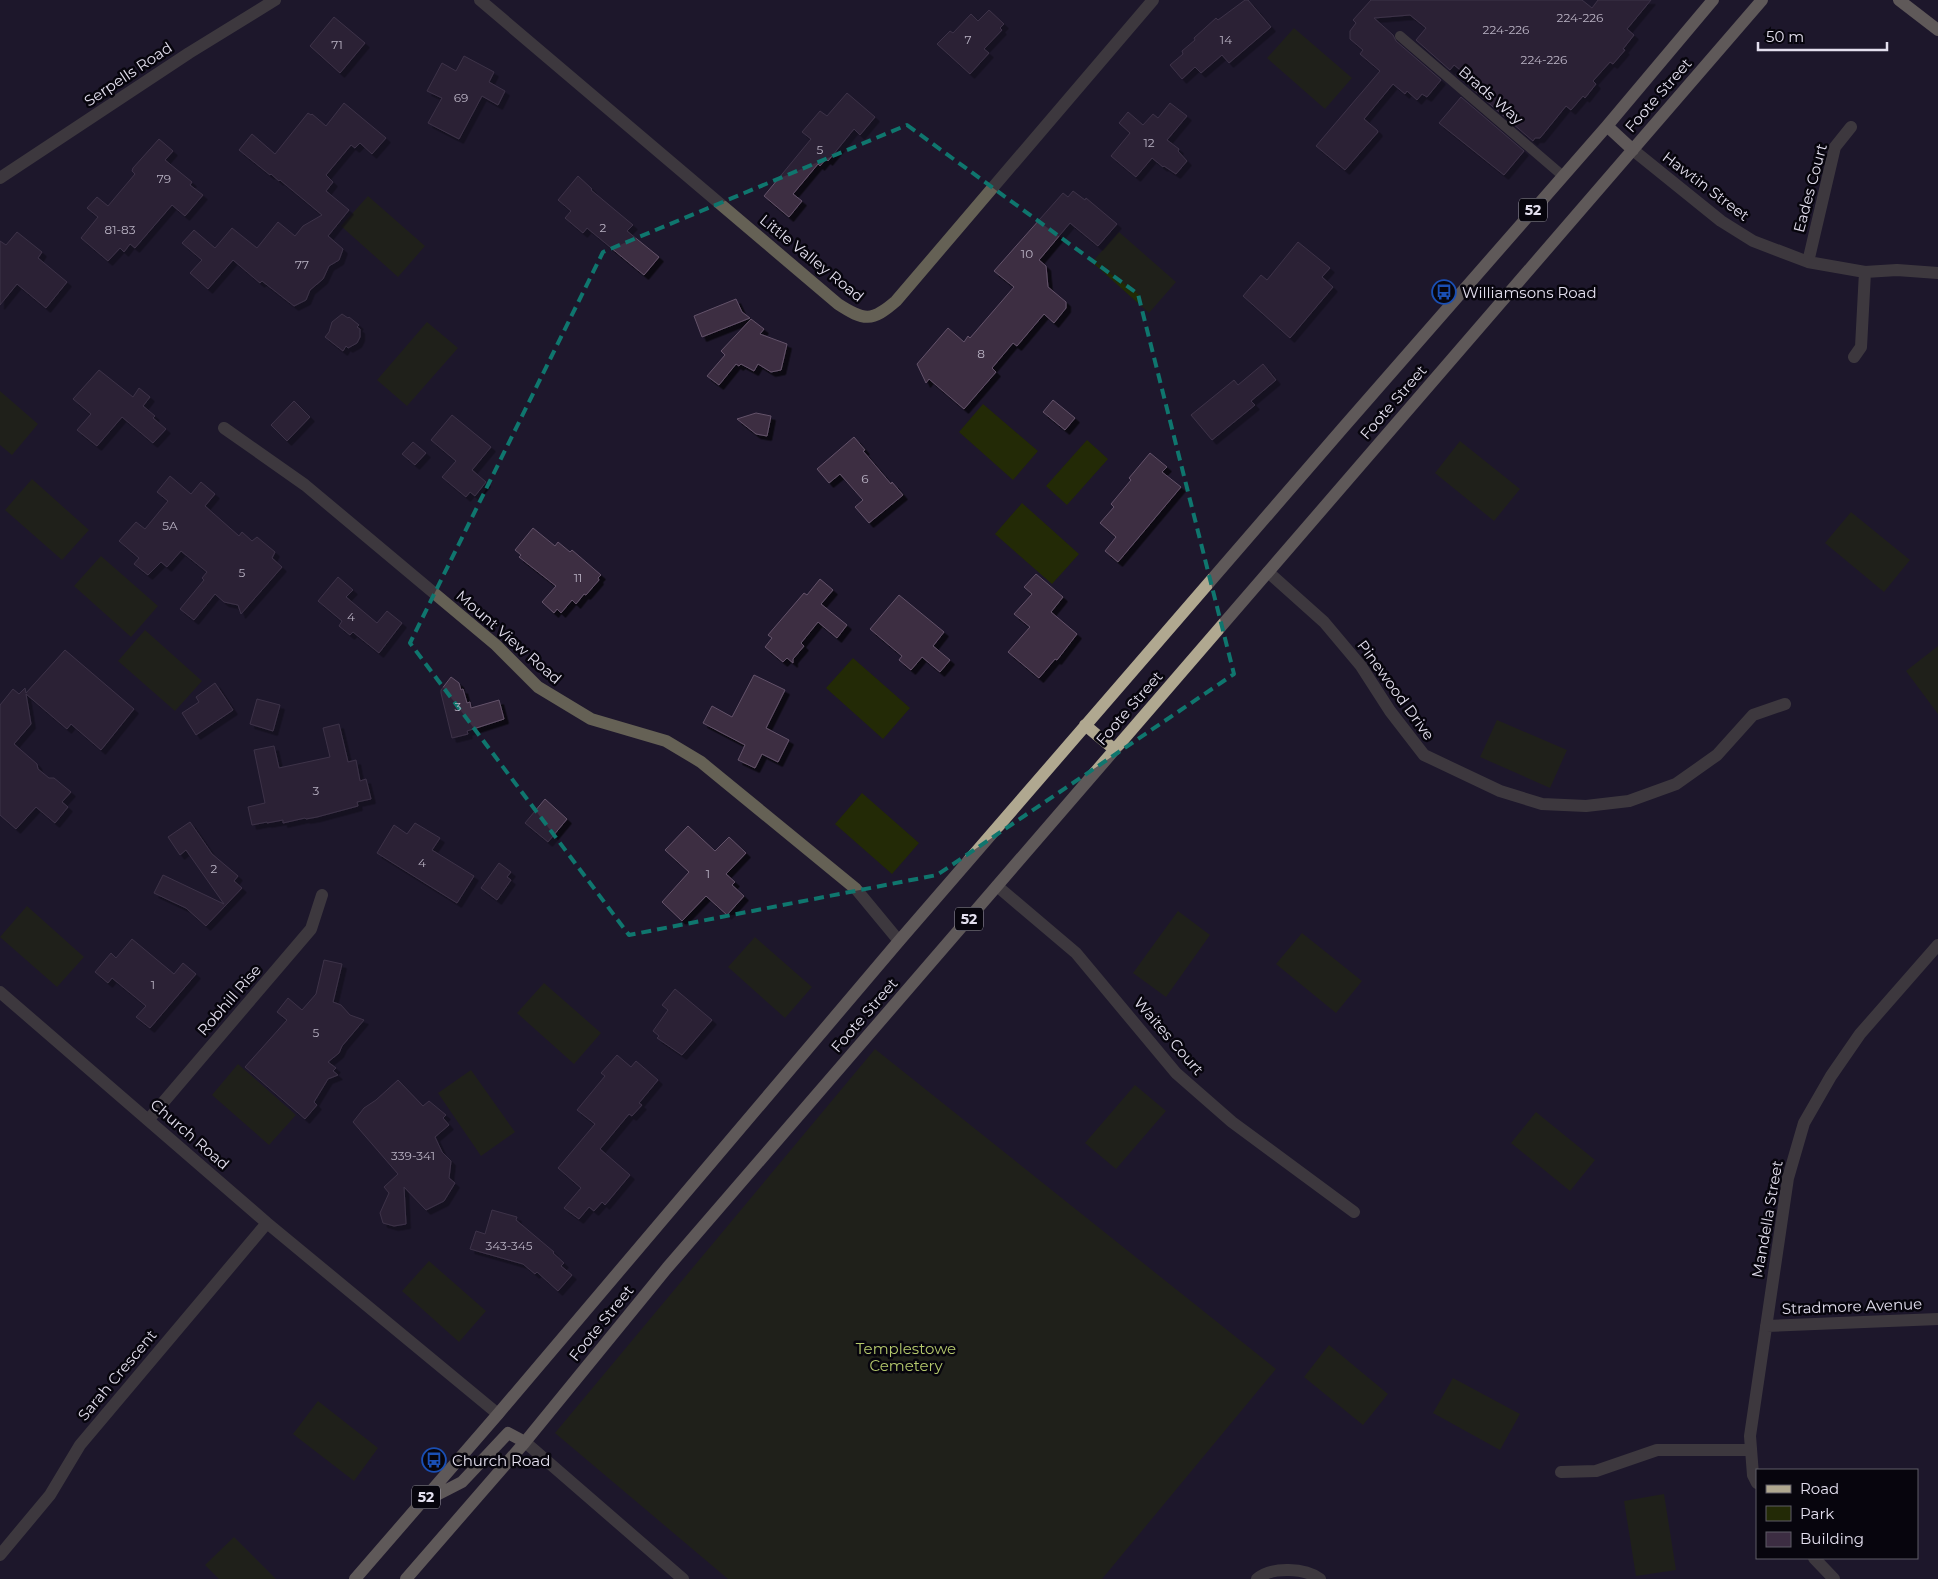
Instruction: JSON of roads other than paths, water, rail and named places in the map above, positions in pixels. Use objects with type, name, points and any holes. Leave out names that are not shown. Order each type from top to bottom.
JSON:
[{"type":"main road","name":"Foote Street","points":[[498,1414],[899,941],[1607,126],[1713,0]]},
{"type":"main road","name":"Foote Street","points":[[525,1442],[667,1268],[1762,0]]},
{"type":"main road","points":[[1887,0],[1903,3],[1938,30]]},
{"type":"main road","points":[[1607,126],[1633,150]]},
{"type":"main road","points":[[1085,725],[1115,750]]},
{"type":"main road","name":"52","points":[[362,1576],[421,1503],[498,1414]]},
{"type":"main road","points":[[421,1503],[462,1482],[508,1433],[525,1442]]},
{"type":"main road","name":"52","points":[[406,1579],[525,1442]]},
{"type":"street","name":"Serpells Road","points":[[0,178],[188,53],[275,0]]},
{"type":"street","name":"Little Valley Road","points":[[480,0],[838,304],[853,313],[869,318],[884,311],[896,301],[1153,0]]},
{"type":"street","name":"Eades Court","points":[[1808,262],[1835,147],[1851,127]]},
{"type":"street","name":"Hawtin Street","points":[[1633,150],[1721,220],[1753,241],[1808,262],[1865,272],[1897,270],[1938,273]]},
{"type":"street","points":[[1854,357],[1861,347],[1865,272]]},
{"type":"street","name":"Mount View Road","points":[[224,428],[305,485],[496,645],[538,687],[591,719],[666,741],[701,762],[856,889],[899,941]]},
{"type":"street","name":"Pinewood Drive","points":[[1268,572],[1324,622],[1361,666],[1390,711],[1424,755],[1464,776],[1500,791],[1542,804],[1586,806],[1629,801],[1676,784],[1717,755],[1753,715],[1785,704]]},
{"type":"street","name":"Waites Court","points":[[997,886],[1076,953],[1176,1073],[1232,1122],[1354,1212]]},
{"type":"street","name":"Robhill Rise","points":[[149,1119],[311,929],[322,895]]},
{"type":"street","name":"Mandella Street","points":[[1756,1481],[1753,1475],[1750,1436],[1788,1178],[1804,1124],[1831,1076],[1860,1034],[1938,945]]},
{"type":"street","name":"Church Road","points":[[0,992],[267,1223],[498,1414]]},
{"type":"street","name":"Sarah Crescent","points":[[0,1555],[50,1495],[80,1445],[267,1223]]},
{"type":"street","name":"Stradmore Avenue","points":[[1766,1326],[1938,1319]]},
{"type":"street","points":[[525,1442],[683,1579]]},
{"type":"street","points":[[1561,1472],[1596,1471],[1657,1450],[1751,1450]]},
{"type":"street","points":[[1815,1559],[1834,1579]]},
{"type":"street","points":[[1257,1579],[1261,1576],[1290,1569],[1320,1579]]},
{"type":"lane","name":"Brads Way","points":[[1400,36],[1563,176]]},
{"type":"place","name":"Williamsons Road","points":[[1444,292]]},
{"type":"place","name":"Church Road","points":[[434,1460]]},
{"type":"park label","name":"Templestowe Cemetery","points":[[906,1356]]}]
